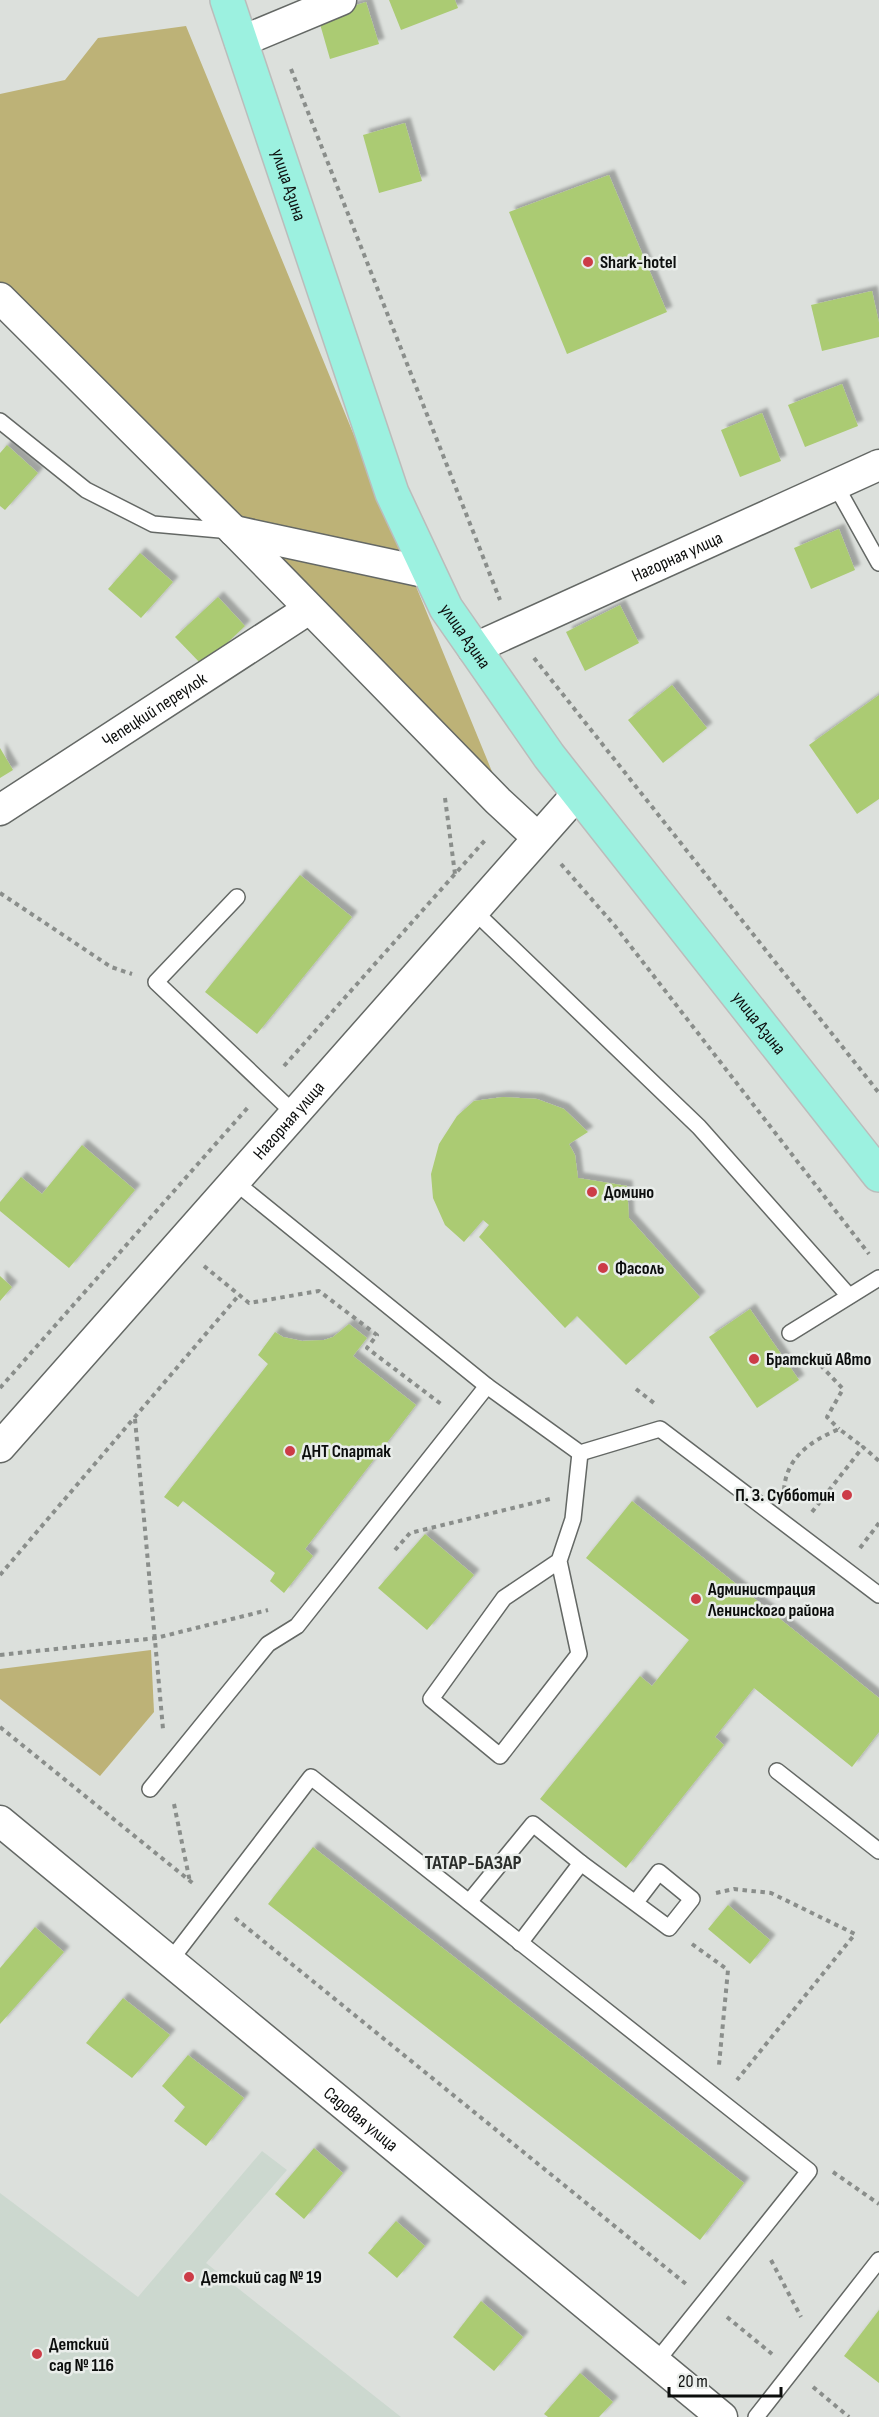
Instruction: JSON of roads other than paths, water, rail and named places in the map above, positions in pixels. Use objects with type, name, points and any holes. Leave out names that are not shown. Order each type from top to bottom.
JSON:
[{"type":"main road","name":"улица Азина","points":[[227,0],[392,493],[446,608],[549,756],[879,1175]]},
{"type":"street","points":[[240,42],[341,0]]},
{"type":"street","points":[[0,298],[234,531],[498,801],[537,837]]},
{"type":"street","name":"Нагорная улица","points":[[473,649],[879,465]]},
{"type":"street","points":[[234,531],[429,573]]},
{"type":"street","name":"Чепецкий переулок","points":[[0,810],[309,609]]},
{"type":"street","name":"Нагорная улица","points":[[0,1447],[578,793]]},
{"type":"street","name":"Садовая улица","points":[[0,1821],[722,2417]]},
{"type":"lane","points":[[0,421],[86,490],[153,524],[234,531]]},
{"type":"lane","points":[[836,486],[879,563]]},
{"type":"lane","points":[[237,897],[156,982],[295,1114]]},
{"type":"lane","points":[[467,917],[699,1127],[849,1296]]},
{"type":"lane","points":[[235,1182],[487,1386],[580,1453]]},
{"type":"lane","points":[[790,1333],[879,1278]]},
{"type":"lane","points":[[150,1789],[268,1644],[297,1626],[487,1386]]},
{"type":"lane","points":[[580,1453],[660,1429],[879,1595]]},
{"type":"lane","points":[[559,1561],[504,1598],[431,1699],[500,1756],[579,1654],[559,1561],[573,1519],[580,1453]]},
{"type":"lane","points":[[777,1772],[879,1851]]},
{"type":"lane","points":[[170,1961],[311,1777],[809,2171],[656,2362]]},
{"type":"lane","points":[[469,1902],[533,1824],[581,1863],[669,1928],[692,1899],[659,1872],[636,1902]]},
{"type":"lane","points":[[520,1943],[581,1863]]},
{"type":"lane","points":[[756,2417],[794,2372],[879,2260]]},
{"type":"place","name":"Shark-hotel","points":[[588,262]]},
{"type":"place","name":"Домино","points":[[592,1192]]},
{"type":"place","name":"Фасоль","points":[[603,1268]]},
{"type":"place","name":"Братский Авто","points":[[754,1359]]},
{"type":"place","name":"ДНТ Спартак","points":[[290,1451]]},
{"type":"place","name":"П. З. Субботин","points":[[847,1495]]},
{"type":"place","name":"Администрация Ленинского района","points":[[696,1599]]},
{"type":"place","name":"Детский сад № 19","points":[[189,2277]]},
{"type":"place","name":"Детский сад № 116","points":[[37,2354]]},
{"type":"district","name":"ТАТАР-БАЗАР","points":[[473,1863]]}]
